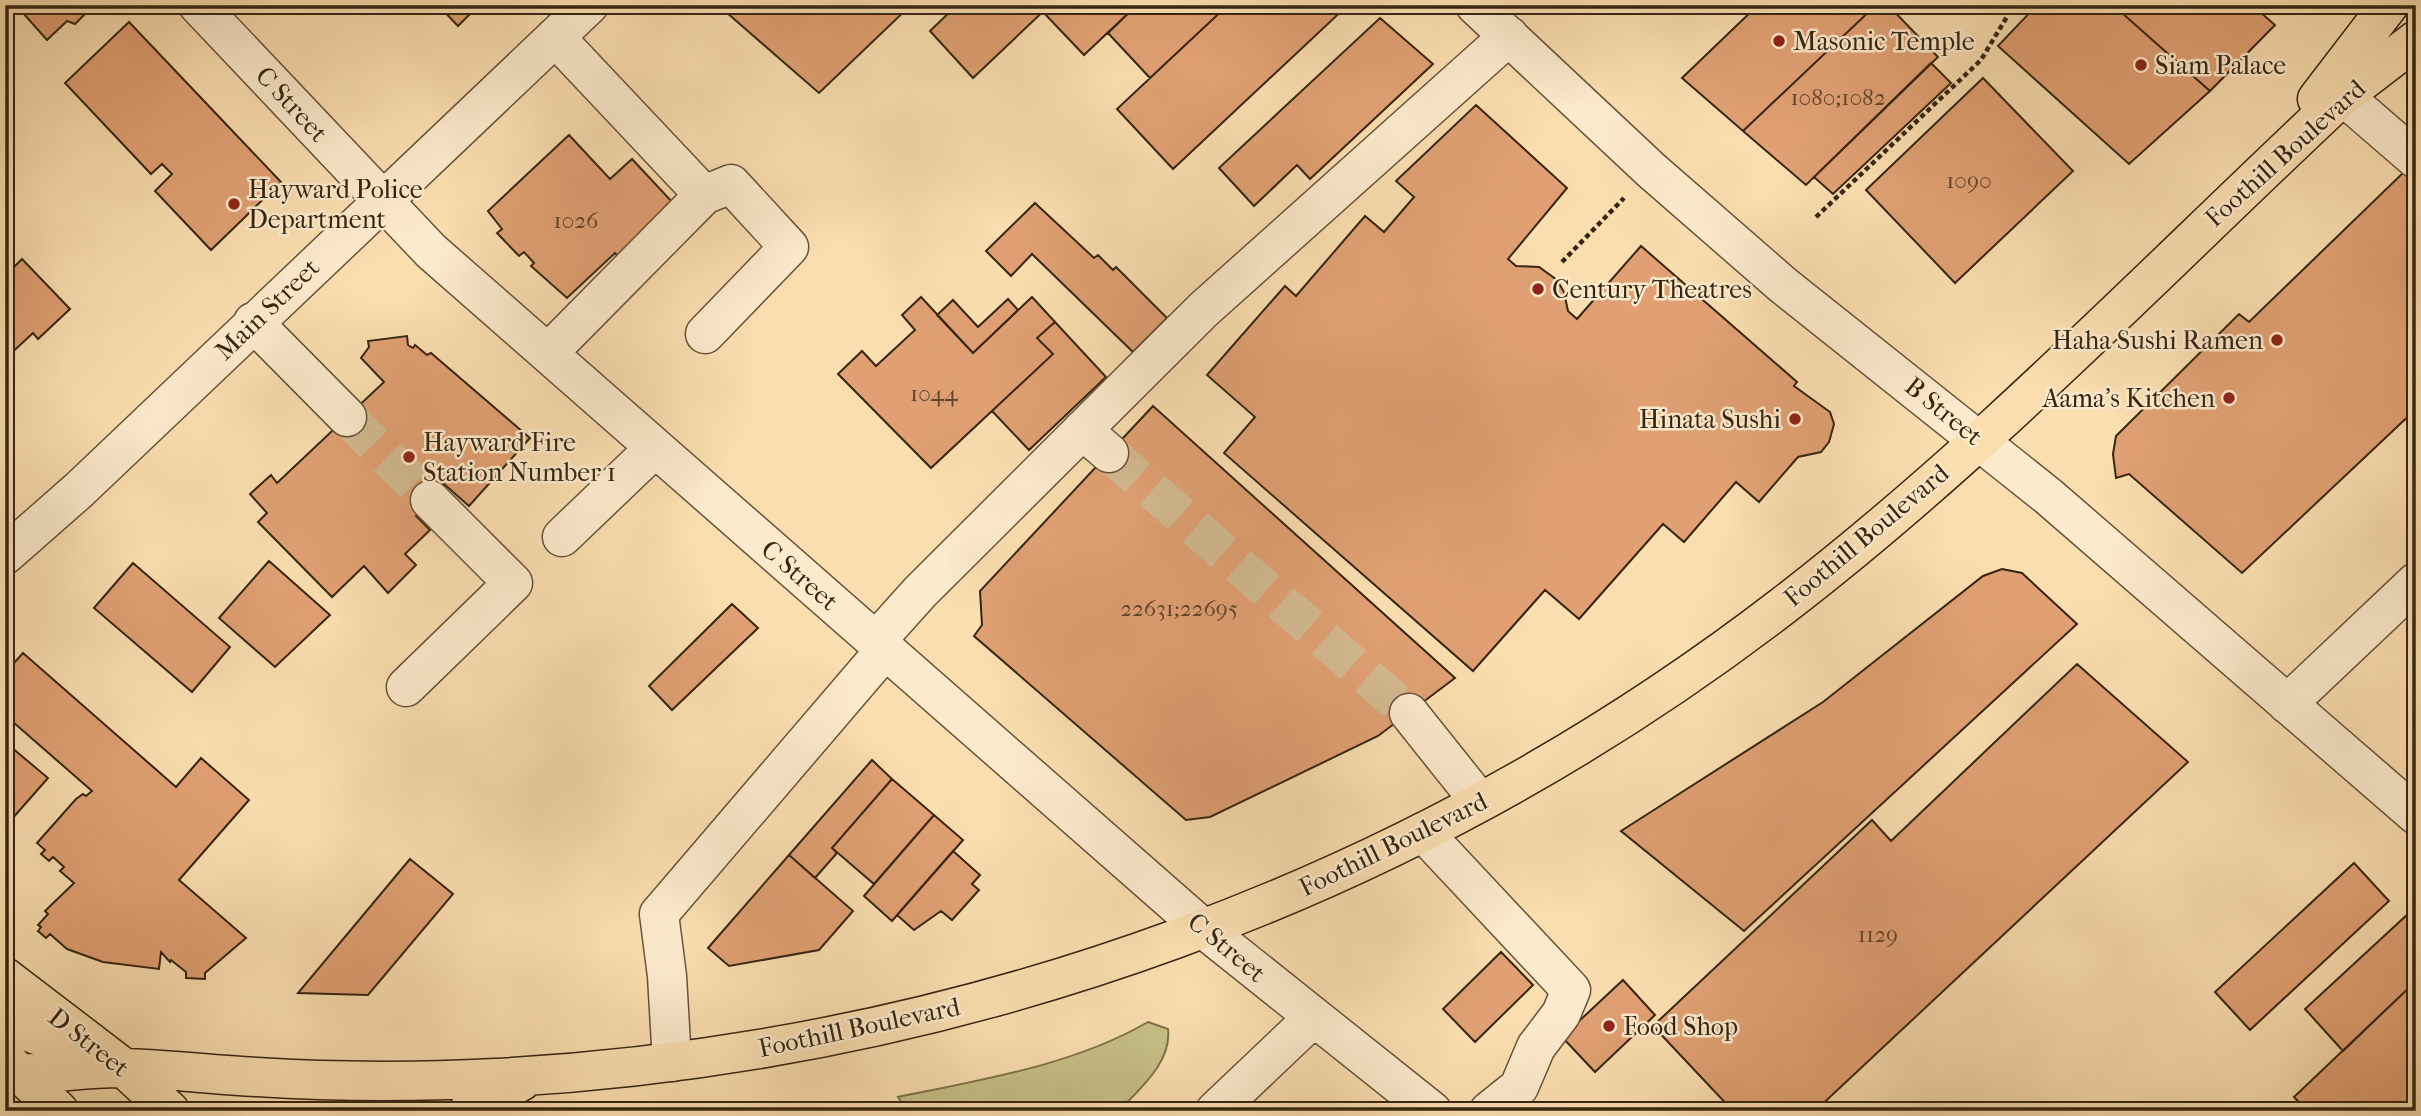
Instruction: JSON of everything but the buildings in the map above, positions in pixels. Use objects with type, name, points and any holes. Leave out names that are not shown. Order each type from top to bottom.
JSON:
[{"type":"main road","points":[[2261,173],[2389,5]]},
{"type":"main road","name":"Foothill Boulevard","points":[[11,1069],[124,1068],[262,1078],[365,1081],[531,1076],[672,1062],[808,1040],[922,1016],[1088,970],[1205,930],[1274,902],[1480,802],[1607,728],[1740,638],[1881,526],[1979,439],[2343,96],[2416,40]]},
{"type":"main road","name":"D Street","points":[[5,977],[124,1068],[170,1111]]},
{"type":"main road","name":"Foothill Boulevard","points":[[5,1023],[124,1068]]},
{"type":"main road","points":[[11,1069],[59,1111]]},
{"type":"main road","points":[[468,1111],[531,1076]]},
{"type":"street","name":"C Street","points":[[198,5],[431,251],[1205,930],[1432,1111]]},
{"type":"street","name":"Main Street","points":[[5,555],[79,489],[589,5]]},
{"type":"street","name":"B Street","points":[[1475,5],[1651,170],[1783,285],[1979,439],[2416,816]]},
{"type":"street","points":[[672,1062],[667,976],[659,914],[880,645],[920,592],[1095,441],[1114,398],[1203,310],[1509,36]]},
{"type":"street","points":[[555,37],[704,195]]},
{"type":"street","points":[[2343,96],[2416,159]]},
{"type":"street","points":[[548,354],[704,195],[732,184],[789,247],[705,334]]},
{"type":"street","points":[[253,322],[347,417]]},
{"type":"street","points":[[562,537],[655,448]]},
{"type":"street","points":[[406,687],[513,583],[430,500]]},
{"type":"street","points":[[2287,704],[2416,582]]},
{"type":"street","points":[[1409,713],[1480,802]]},
{"type":"street","points":[[1423,832],[1571,990],[1560,1014],[1535,1047],[1519,1087],[1489,1111]]},
{"type":"street","points":[[1215,1111],[1313,1018]]},
{"type":"path","points":[[1816,217],[1981,60],[2008,15],[2007,5]]},
{"type":"path","points":[[1562,262],[1651,170]]},
{"type":"shaded area","points":[[1148,1022],[1168,1029],[1165,1052],[1153,1074],[1119,1111],[907,1111],[898,1097],[994,1077],[1058,1060],[1119,1037]]},
{"type":"tunnel","points":[[347,417],[430,500]]},
{"type":"tunnel","points":[[1109,453],[1409,713]]},
{"type":"place","name":"Masonic Temple","points":[[1779,41]]},
{"type":"place","name":"Siam Palace","points":[[2141,65]]},
{"type":"place","name":"Hayward Police Department","points":[[234,204]]},
{"type":"place","name":"Century Theatres","points":[[1538,289]]},
{"type":"place","name":"Haha Sushi Ramen","points":[[2277,340]]},
{"type":"place","name":"Aama's Kitchen","points":[[2229,398]]},
{"type":"place","name":"Hinata Sushi","points":[[1795,419]]},
{"type":"place","name":"Hayward Fire Station Number 1","points":[[409,457]]},
{"type":"place","name":"Food Shop","points":[[1609,1026]]}]
